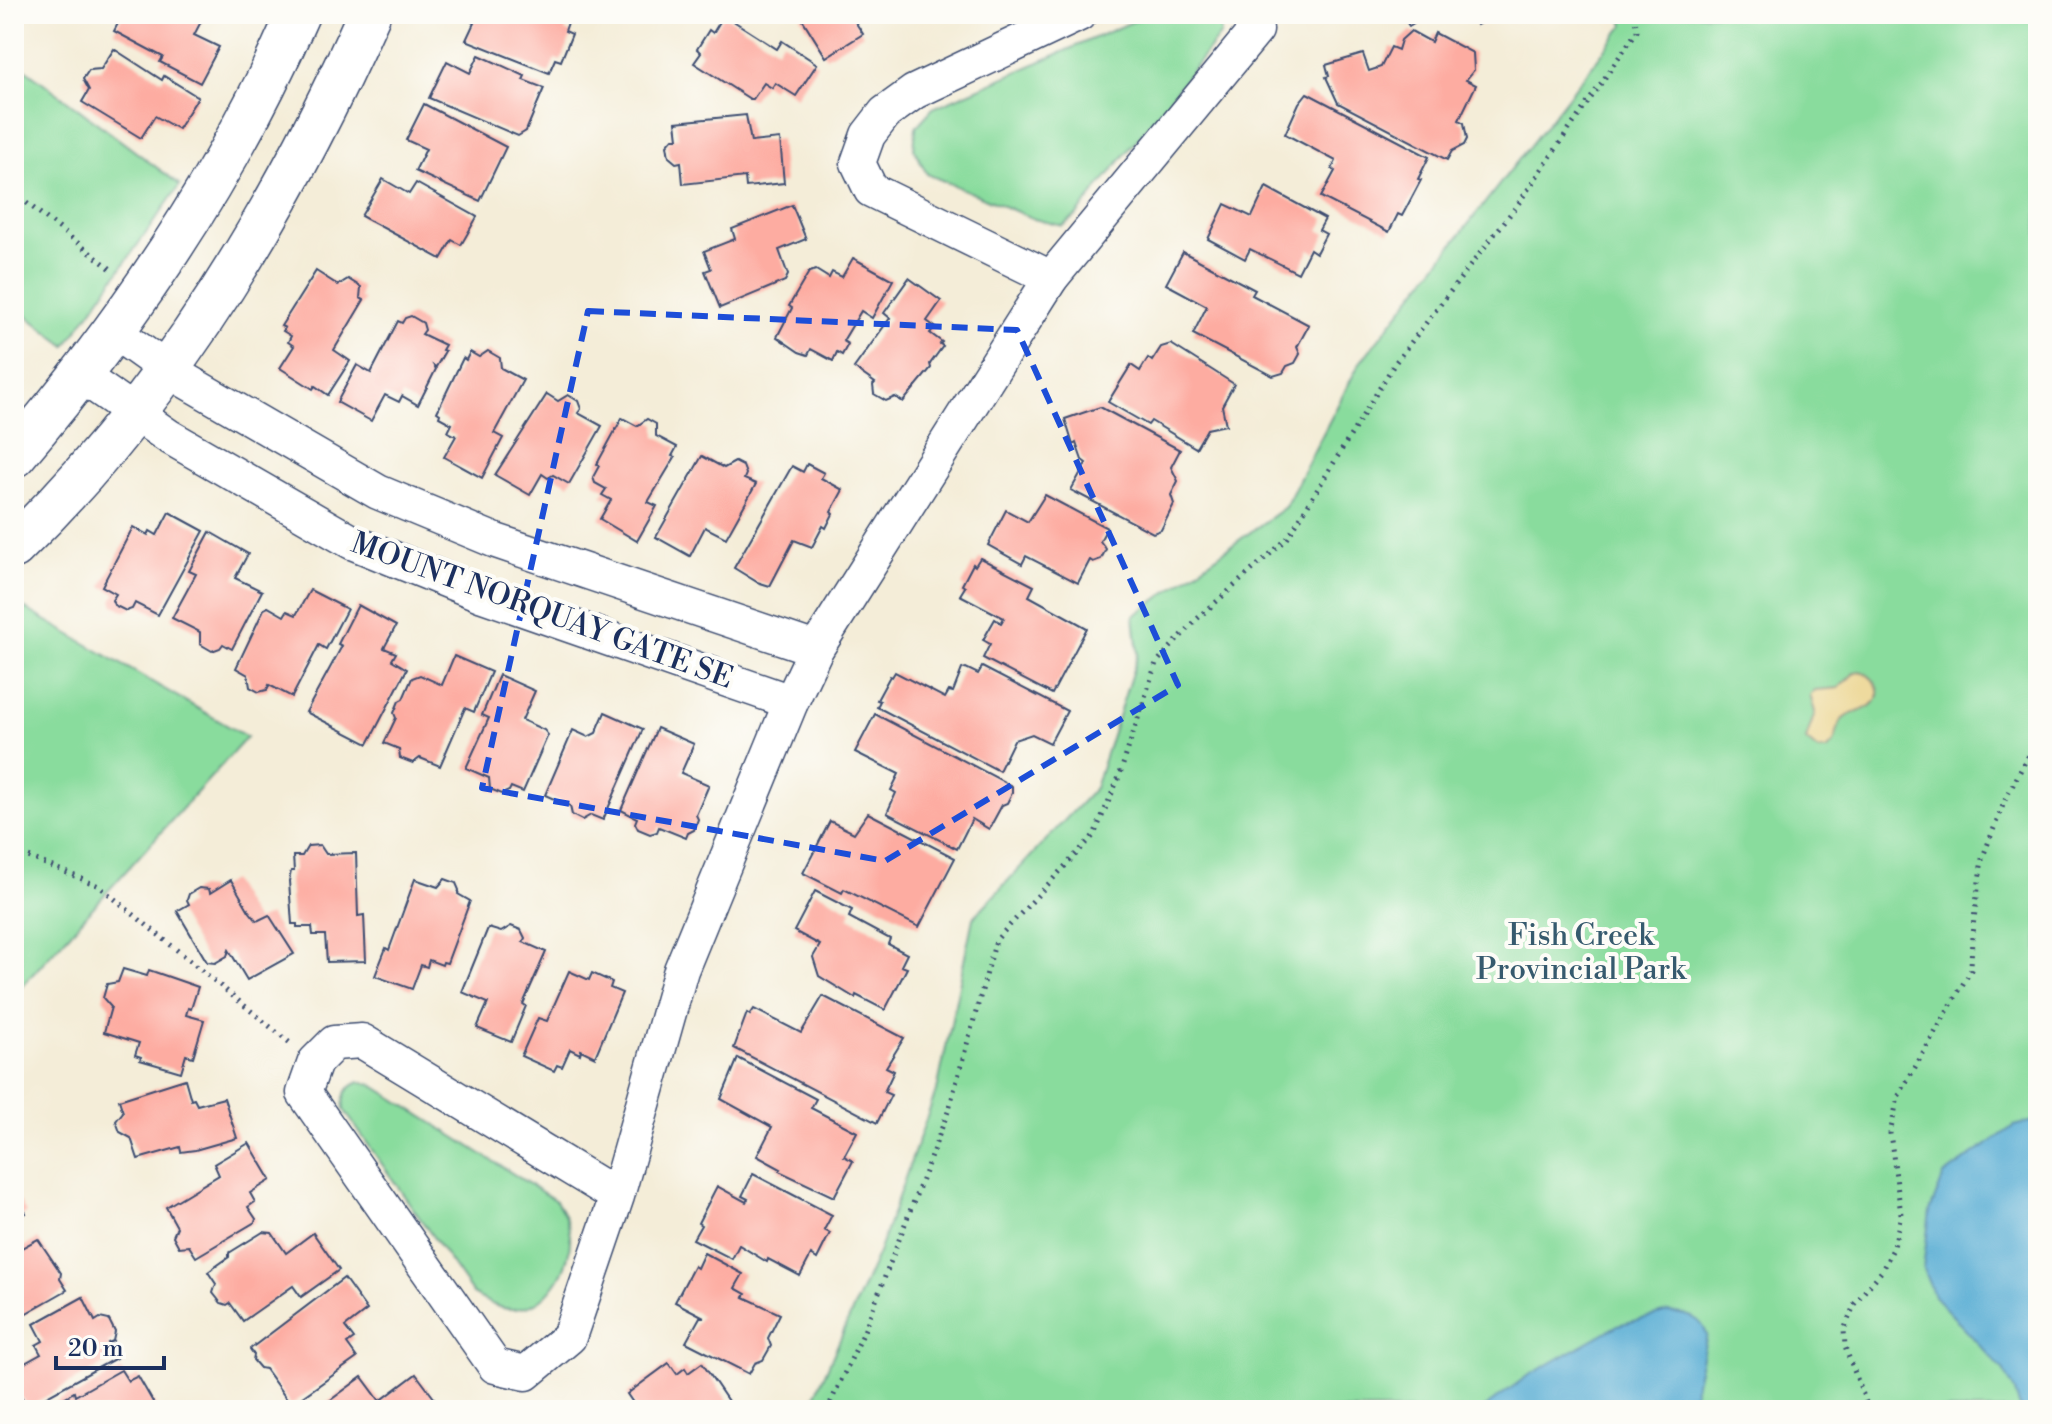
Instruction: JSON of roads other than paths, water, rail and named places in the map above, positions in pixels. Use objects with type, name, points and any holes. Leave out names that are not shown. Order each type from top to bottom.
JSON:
[{"type":"street","points":[[14,456],[113,331],[204,197],[283,49],[298,14]]},
{"type":"street","points":[[14,547],[47,515],[169,371],[256,240],[337,85],[369,14]]},
{"type":"street","points":[[1051,278],[871,190],[858,163],[868,135],[885,113],[914,92],[1079,14]]},
{"type":"street","points":[[617,1196],[362,1041],[334,1043],[315,1062],[304,1093],[495,1366],[526,1373],[569,1337],[617,1196],[681,970],[791,702],[816,649],[1051,278],[1256,30],[1253,14]]},
{"type":"street","name":"MOUNT NORQUAY GATE SE","points":[[113,331],[169,371],[378,492],[496,541],[816,649]]},
{"type":"street","name":"MOUNT NORQUAY GATE SE","points":[[80,375],[132,414],[352,542],[483,595],[791,702]]},
{"type":"street","points":[[483,595],[496,541]]},
{"type":"water","points":[[2038,1120],[2038,1410],[2021,1410],[2003,1370],[1934,1296],[1923,1269],[1930,1211],[1944,1175],[2014,1126]]},
{"type":"water","points":[[1668,1312],[1697,1320],[1707,1335],[1691,1404],[1695,1410],[1481,1410],[1526,1377],[1618,1325]]},
{"type":"park label","name":"Fish Creek Provincial Park","points":[[1581,953]]}]
